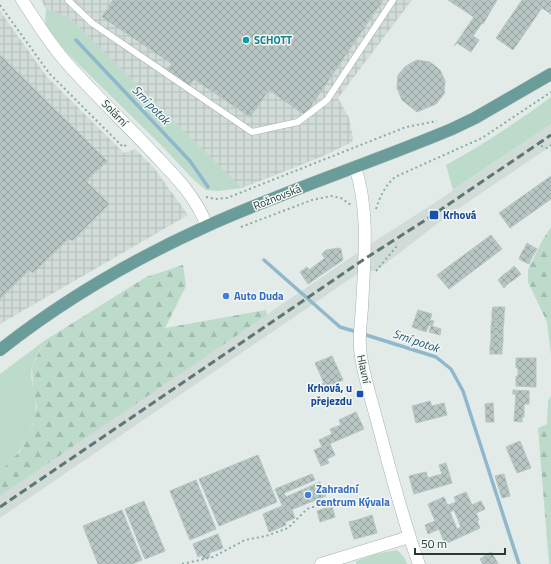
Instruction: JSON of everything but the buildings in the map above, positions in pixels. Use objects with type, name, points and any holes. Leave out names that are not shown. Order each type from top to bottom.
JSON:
[{"type":"main road","name":"Rožnovská","points":[[0,350],[50,312],[80,293],[168,245],[207,226],[268,200],[458,126],[515,96],[551,74]]},
{"type":"street","name":"Solární","points":[[26,1],[46,38],[67,63],[133,131],[187,190],[199,208],[207,226]]},
{"type":"street","name":"Hlavní","points":[[355,167],[361,186],[364,211],[364,270],[360,329],[360,342],[364,370],[409,537],[419,564]]},
{"type":"street","points":[[321,564],[409,537]]},
{"type":"lane","points":[[68,0],[92,23],[252,132],[298,122],[326,100],[393,0]]},
{"type":"path","points":[[0,5],[49,73],[123,147],[132,142]]},
{"type":"path","points":[[375,215],[380,196],[387,185],[395,177],[482,138],[551,92]]},
{"type":"path","points":[[200,193],[210,199],[227,198],[406,127],[443,120]]},
{"type":"path","points":[[541,146],[547,148],[551,145]]},
{"type":"path","points":[[241,226],[312,200],[331,196],[340,198],[352,206]]},
{"type":"path","points":[[376,271],[396,247],[396,243]]},
{"type":"path","points":[[182,564],[213,557],[245,540],[266,536],[288,528],[300,518],[307,509],[331,501]]},
{"type":"shaded area","points":[[41,0],[412,0],[338,98],[349,118],[353,138],[352,142],[321,157],[242,188],[68,17],[46,9]]},
{"type":"shaded area","points":[[0,11],[47,77],[124,153],[135,149],[154,168],[188,215],[0,324]]},
{"type":"shaded area","points":[[551,124],[551,146],[446,217],[376,271],[363,270],[0,518],[0,496],[372,243],[436,202]]},
{"type":"green space","points":[[46,9],[68,17],[242,188],[218,191],[206,190],[193,179],[161,145],[68,54],[45,25]]},
{"type":"green space","points":[[551,97],[551,124],[453,190],[446,165],[500,133]]},
{"type":"green space","points":[[551,227],[551,355],[547,322],[528,282],[528,270],[542,241]]},
{"type":"green space","points":[[183,265],[186,286],[165,328],[266,310],[267,315],[0,496],[0,472],[20,451],[33,425],[37,407],[33,388],[32,367],[44,341],[146,277]]},
{"type":"green space","points":[[44,341],[31,372],[36,406],[36,414],[33,423],[19,452],[0,472],[0,374]]},
{"type":"green space","points":[[551,396],[551,564],[549,564],[538,428],[547,424],[548,401]]},
{"type":"green space","points":[[397,550],[404,557],[407,564],[356,564],[356,561],[376,554]]},
{"type":"waterway","name":"Srní potok","points":[[76,40],[190,161],[208,187]]},
{"type":"waterway","name":"Srní potok","points":[[264,260],[340,327],[357,332]]},
{"type":"waterway","name":"Srní potok","points":[[363,334],[436,357],[451,369],[463,391],[519,564]]},
{"type":"railway","points":[[0,507],[363,260],[427,219],[551,135]]},
{"type":"place","name":"SCHOTT","points":[[246,40]]},
{"type":"place","name":"Krhová","points":[[434,215]]},
{"type":"place","name":"Auto Duda","points":[[226,296]]},
{"type":"place","name":"Krhová, u přejezdu","points":[[360,394]]},
{"type":"place","name":"Zahradní centrum Kývala","points":[[308,495]]}]
